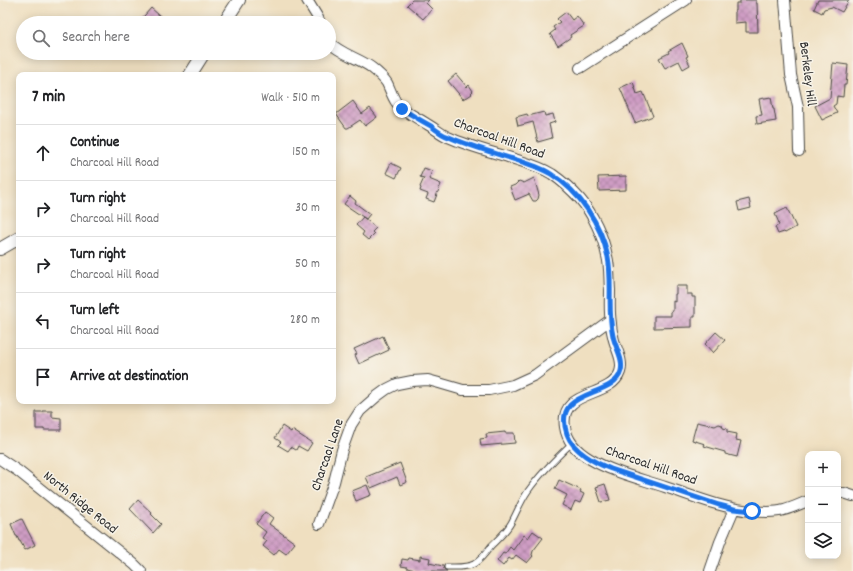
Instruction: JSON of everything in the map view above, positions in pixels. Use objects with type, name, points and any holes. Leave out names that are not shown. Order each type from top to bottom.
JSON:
[{"type":"street","points":[[229,16],[239,0]]},
{"type":"street","points":[[307,0],[317,16]]},
{"type":"street","points":[[580,68],[686,0]]},
{"type":"street","name":"Berkeley Hill","points":[[784,0],[791,75],[798,107],[799,151]]},
{"type":"street","name":"Charcoal Hill Road","points":[[336,48],[372,68],[380,75],[386,82],[394,99],[402,109],[447,137],[534,166],[551,174],[580,199],[587,209],[596,225],[608,258],[610,320],[613,337],[621,363],[621,371],[612,384],[579,398],[569,408],[566,413],[565,429],[572,444],[589,458],[602,466],[734,509],[769,512],[783,510],[805,502]]},
{"type":"street","points":[[192,72],[200,60]]},
{"type":"street","points":[[0,249],[16,240]]},
{"type":"street","name":"Charcaol Lane","points":[[319,524],[334,482],[342,450],[351,425],[360,411],[376,397],[398,384],[412,381],[428,380],[463,390],[489,390],[513,385],[535,375],[610,320]]},
{"type":"street","name":"North Ridge Road","points":[[0,459],[18,471],[141,571]]},
{"type":"street","points":[[841,493],[853,496]]},
{"type":"street","points":[[710,571],[734,509]]},
{"type":"lane","points":[[447,567],[467,566],[474,564],[481,559],[510,524],[522,500],[529,490],[572,444]]},
{"type":"building","points":[[412,0],[429,0],[426,3],[432,9],[423,19],[407,5]]},
{"type":"building","points":[[740,0],[756,0],[758,32],[746,32],[746,22],[735,23],[736,3],[740,3]]},
{"type":"building","points":[[818,0],[849,0],[842,12],[832,7],[824,9],[822,13],[814,9]]},
{"type":"building","points":[[151,8],[160,16],[144,16]]},
{"type":"building","points":[[566,12],[572,20],[577,16],[584,26],[570,35],[571,37],[558,46],[550,34],[555,30],[553,27],[560,22],[557,19]]},
{"type":"building","points":[[682,43],[690,65],[683,69],[679,61],[665,68],[659,58],[669,53],[668,51]]},
{"type":"building","points":[[833,63],[848,65],[846,85],[844,85],[843,97],[837,96],[836,104],[833,106],[837,113],[822,120],[815,106],[830,98]]},
{"type":"building","points":[[456,74],[467,87],[469,85],[473,91],[471,93],[472,94],[466,98],[463,99],[448,81]]},
{"type":"building","points":[[633,82],[637,94],[643,92],[653,116],[635,123],[620,88]]},
{"type":"building","points":[[771,97],[776,121],[757,124],[756,116],[762,115],[759,99]]},
{"type":"building","points":[[353,101],[362,114],[370,108],[377,117],[365,126],[360,120],[346,128],[336,114]]},
{"type":"building","points":[[544,112],[545,116],[553,114],[555,122],[549,124],[552,138],[538,142],[533,122],[518,126],[516,117]]},
{"type":"building","points":[[391,163],[401,168],[396,178],[386,173]]},
{"type":"building","points":[[424,168],[432,171],[429,179],[441,184],[434,202],[426,199],[428,194],[420,191],[424,178],[420,177]]},
{"type":"building","points":[[626,176],[626,190],[599,191],[598,177]]},
{"type":"building","points":[[534,178],[539,195],[538,199],[533,201],[529,194],[515,200],[510,187],[519,181],[524,183]]},
{"type":"building","points":[[350,196],[356,201],[355,203],[370,214],[366,219],[344,204]]},
{"type":"building","points":[[749,199],[751,208],[739,211],[737,202]]},
{"type":"building","points":[[787,208],[796,227],[785,233],[778,234],[775,227],[779,225],[779,223],[775,214]]},
{"type":"building","points":[[363,217],[376,228],[372,232],[374,234],[368,240],[362,235],[364,232],[356,225]]},
{"type":"building","points":[[676,286],[687,286],[687,294],[692,294],[692,297],[695,297],[695,317],[692,317],[692,327],[654,328],[654,316],[671,316],[671,311],[673,311],[673,301],[675,302]]},
{"type":"building","points":[[716,332],[725,340],[713,353],[705,344]]},
{"type":"building","points":[[383,336],[389,350],[359,364],[355,355],[357,354],[354,349]]},
{"type":"building","points":[[52,411],[52,417],[61,418],[61,430],[36,429],[36,412]]},
{"type":"building","points":[[697,422],[715,426],[719,424],[722,425],[723,428],[727,429],[727,432],[737,434],[736,440],[741,441],[737,457],[725,454],[725,452],[704,446],[705,444],[692,440]]},
{"type":"building","points":[[282,426],[291,432],[292,430],[312,443],[307,451],[298,446],[296,450],[291,447],[288,451],[278,445],[281,442],[275,438]]},
{"type":"building","points":[[505,432],[514,433],[515,443],[481,446],[480,439],[487,438],[486,434]]},
{"type":"building","points":[[400,463],[407,482],[400,485],[397,477],[371,488],[366,477]]},
{"type":"building","points":[[559,480],[581,490],[580,492],[584,494],[580,503],[575,501],[571,510],[562,505],[567,495],[555,489]]},
{"type":"building","points":[[605,484],[610,500],[601,502],[596,487]]},
{"type":"building","points":[[367,485],[371,495],[356,501],[352,491]]},
{"type":"building","points":[[138,500],[161,524],[153,533],[130,509]]},
{"type":"building","points":[[265,512],[273,518],[269,524],[295,543],[286,554],[279,549],[274,555],[263,546],[267,541],[262,538],[266,532],[256,524]]},
{"type":"building","points":[[22,519],[35,545],[25,550],[16,536],[11,524]]},
{"type":"building","points":[[533,531],[543,538],[533,551],[533,556],[527,563],[516,555],[512,560],[509,558],[503,566],[497,561],[510,547],[513,550],[524,535],[528,538]]},
{"type":"building","points":[[420,556],[430,558],[429,563],[443,566],[447,571],[419,571],[401,566],[402,559],[408,560],[409,558],[420,560]]},
{"type":"route","points":[[402,109],[447,137],[486,151],[518,160],[551,174],[580,199],[596,225],[608,258],[610,320],[613,337],[621,363],[621,371],[612,384],[579,398],[569,408],[566,413],[565,429],[572,444],[589,458],[602,466],[719,505],[734,509],[752,511]]}]
